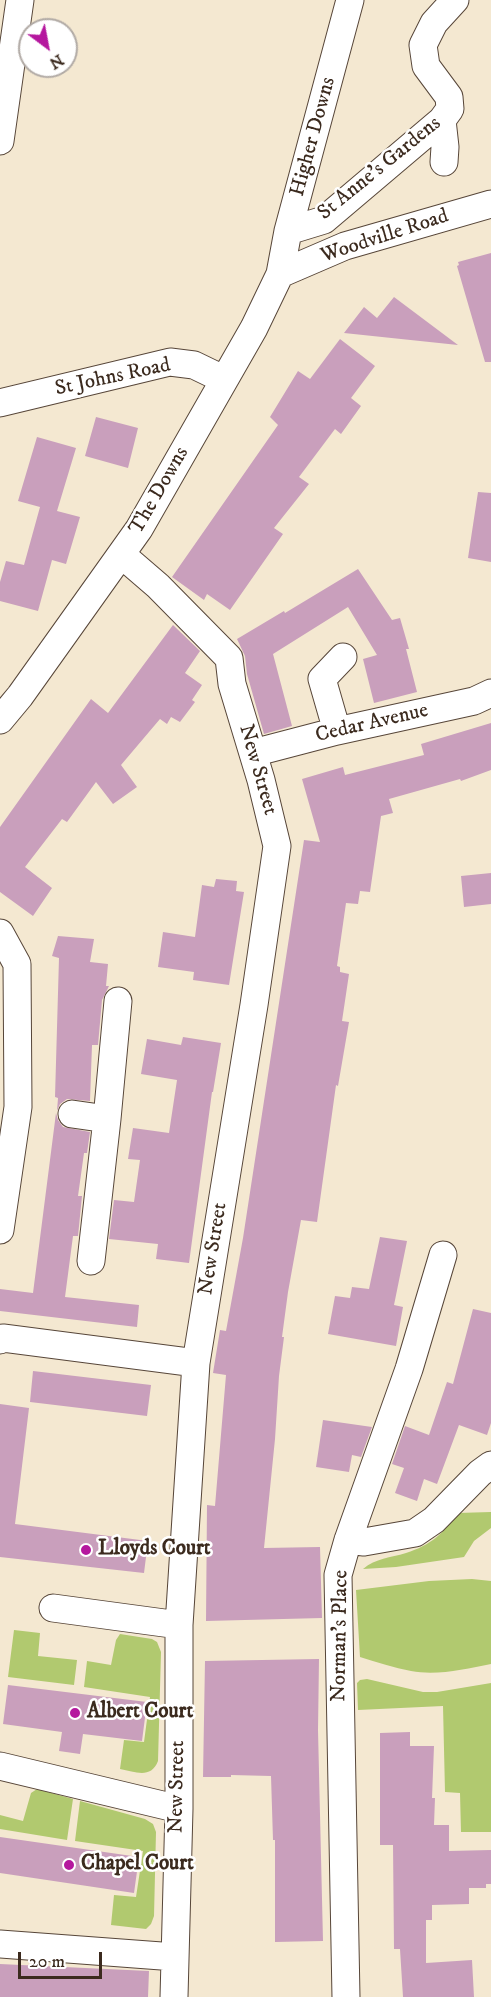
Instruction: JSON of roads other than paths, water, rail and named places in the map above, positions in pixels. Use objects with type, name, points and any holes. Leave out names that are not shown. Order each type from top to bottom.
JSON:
[{"type":"street","points":[[0,141],[20,0]]},
{"type":"street","name":"Higher Downs","points":[[280,274],[288,231],[350,0]]},
{"type":"street","name":"St Anne's Gardens","points":[[288,231],[324,220],[442,120],[450,110],[449,96],[426,66],[423,45],[434,23],[455,0]]},
{"type":"street","points":[[442,120],[444,162]]},
{"type":"street","name":"Woodville Road","points":[[280,274],[345,246],[491,204]]},
{"type":"street","name":"The Downs","points":[[0,720],[10,694],[122,555],[139,529],[254,328],[280,274]]},
{"type":"street","name":"St Johns Road","points":[[0,403],[170,362],[194,364],[223,379]]},
{"type":"street","name":"New Street","points":[[122,555],[158,586],[229,658],[232,684],[277,846],[254,1005],[196,1363],[179,1625],[179,1809],[174,1997]]},
{"type":"street","points":[[337,730],[322,679],[343,657]]},
{"type":"street","name":"Cedar Avenue","points":[[253,753],[337,730],[474,701],[491,693]]},
{"type":"street","points":[[0,933],[17,964],[18,1107],[0,1230]]},
{"type":"street","points":[[91,1261],[118,1001]]},
{"type":"street","points":[[72,1114],[107,1119]]},
{"type":"street","name":"Norman's Place","points":[[346,1997],[338,1575],[348,1540],[409,1369],[443,1255]]},
{"type":"street","points":[[2,1339],[196,1363]]},
{"type":"street","points":[[348,1540],[364,1542],[415,1533],[434,1520],[480,1473],[491,1465]]},
{"type":"street","points":[[53,1608],[179,1625]]},
{"type":"street","points":[[0,1766],[179,1809]]},
{"type":"street","points":[[0,1944],[175,1957]]},
{"type":"place","name":"Lloyds Court","points":[[86,1550]]},
{"type":"place","name":"Albert Court","points":[[75,1713]]},
{"type":"place","name":"Chapel Court","points":[[69,1865]]}]
